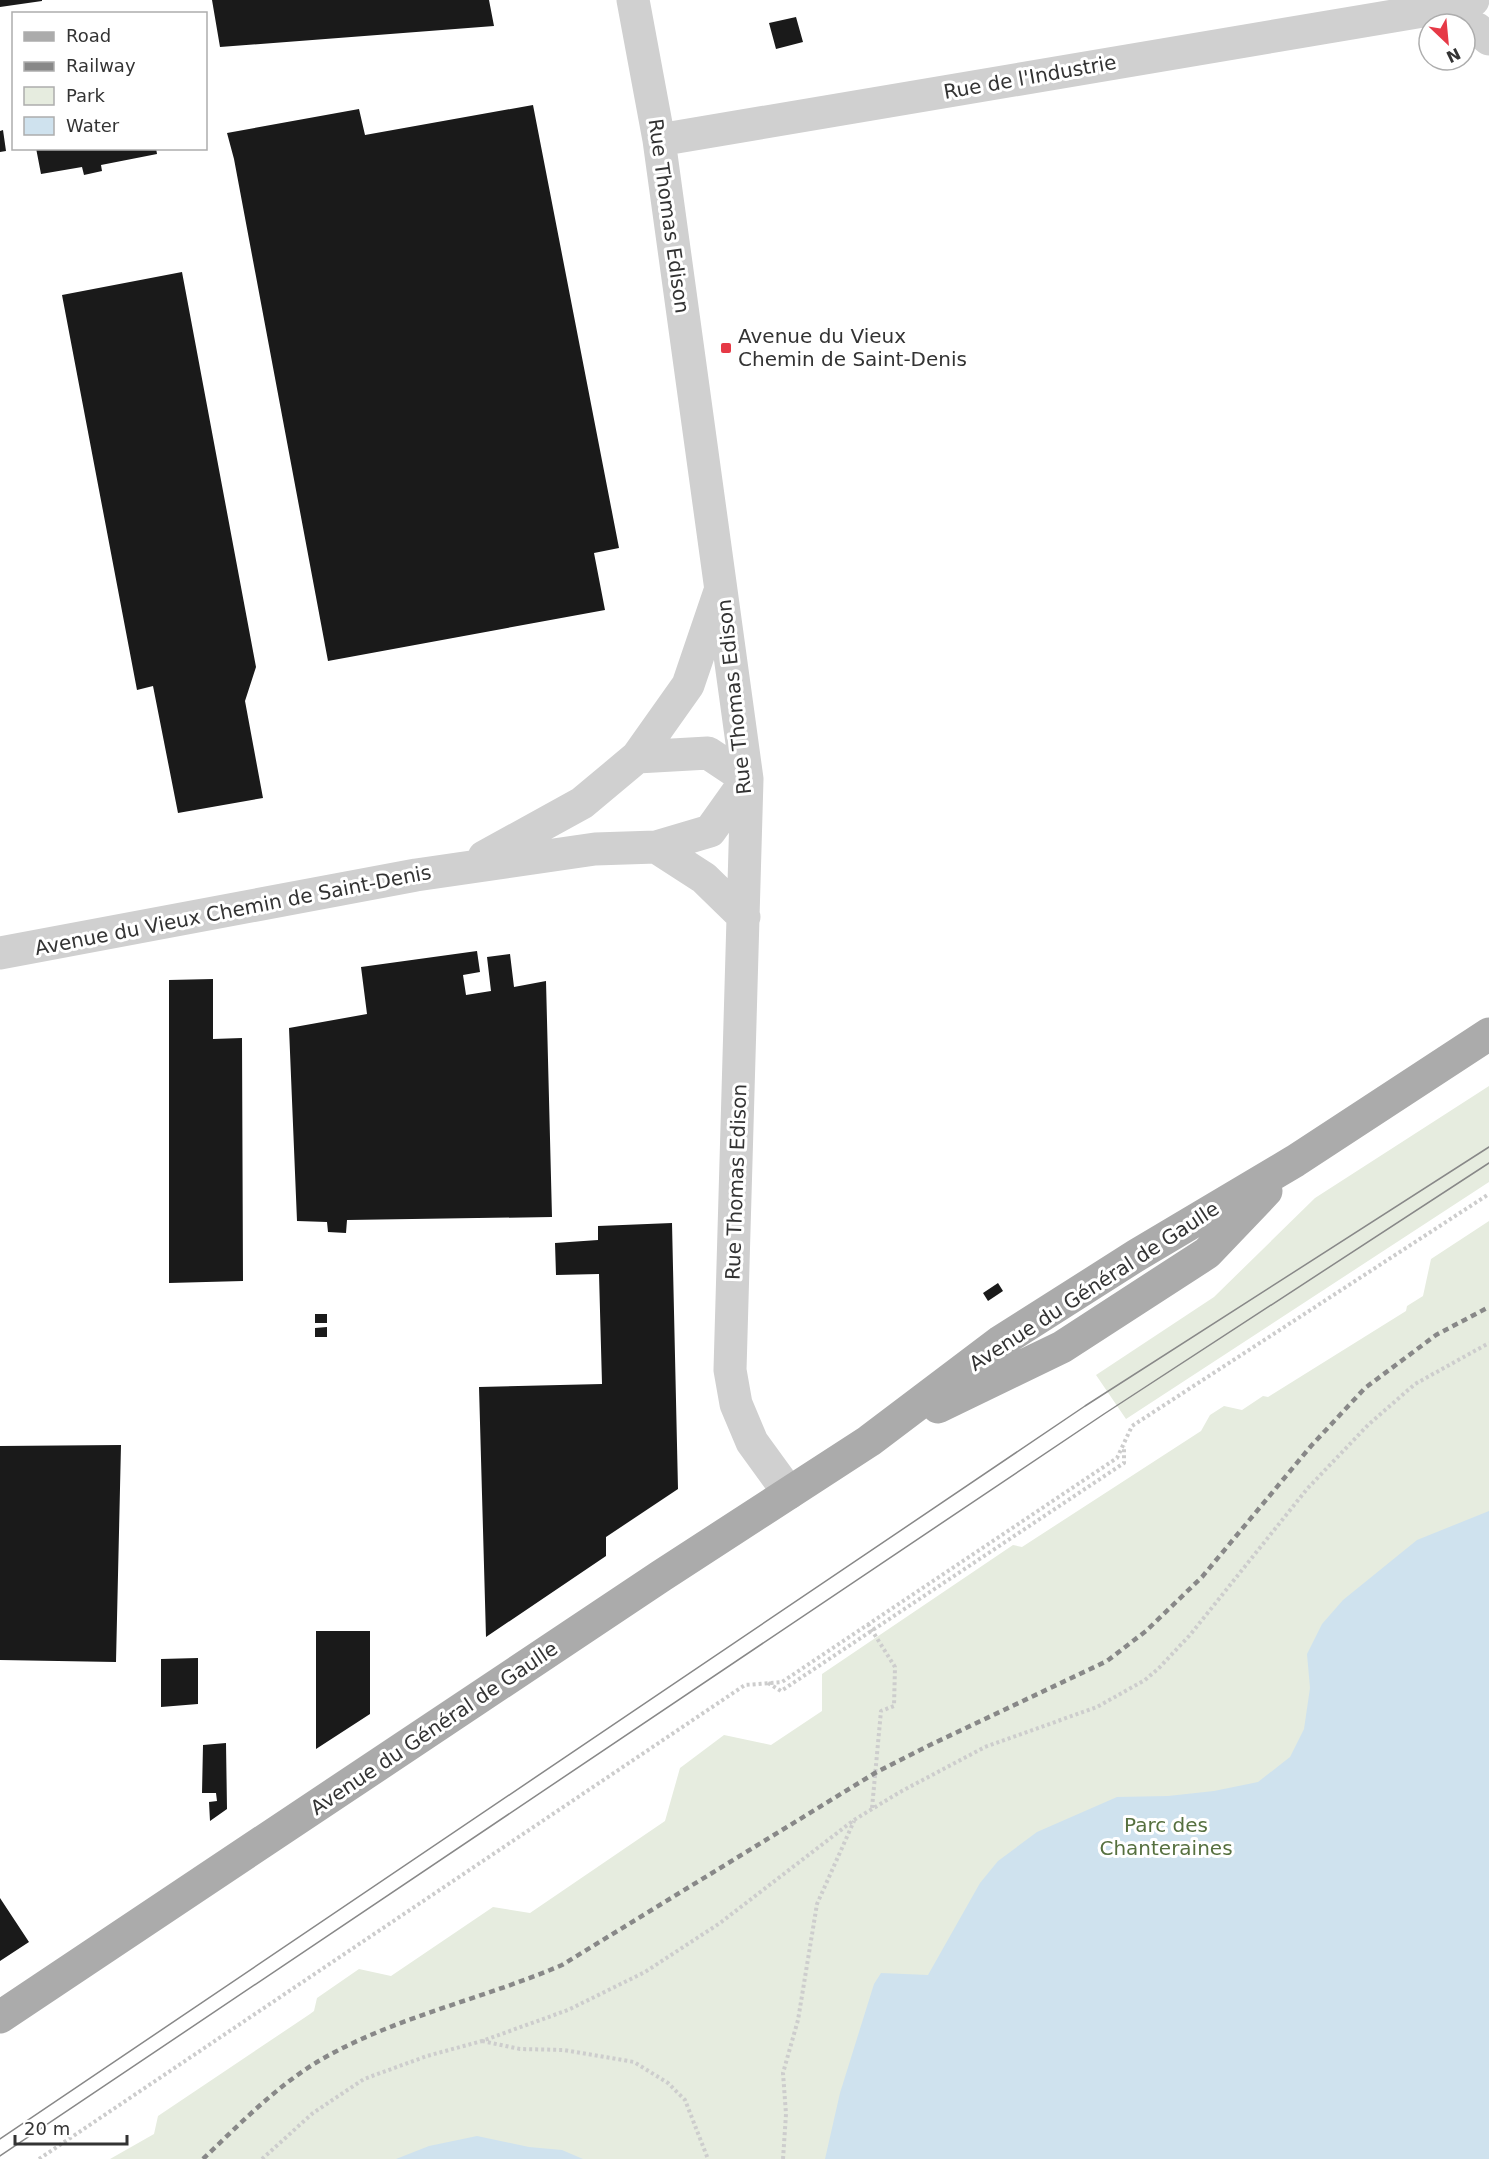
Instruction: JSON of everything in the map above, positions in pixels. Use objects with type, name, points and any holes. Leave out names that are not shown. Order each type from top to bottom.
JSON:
[{"type":"main road","name":"Avenue du Général de Gaulle","points":[[0,2017],[651,1583],[869,1441],[1062,1347],[1207,1253],[1294,1161],[1489,1034]]},
{"type":"street","name":"Rue Thomas Edison","points":[[633,0],[659,140],[747,780],[730,1370],[736,1404],[752,1442],[789,1493]]},
{"type":"street","name":"Rue de l'Industrie","points":[[659,140],[1408,8],[1473,0]]},
{"type":"street","name":"Rue de l'Industrie","points":[[1477,29],[1489,39]]},
{"type":"street","name":"Avenue du Vieux Chemin de Saint-Denis","points":[[467,867],[582,802],[637,757],[688,685],[722,586]]},
{"type":"street","points":[[637,757],[708,753],[747,780]]},
{"type":"street","name":"Avenue du Vieux Chemin de Saint-Denis","points":[[0,953],[467,867],[595,849],[656,848],[710,831],[747,780]]},
{"type":"street","points":[[656,848],[704,878],[744,917]]},
{"type":"path","points":[[39,2159],[745,1685],[782,1682],[1117,1458],[1132,1426],[1489,1194]]},
{"type":"path","points":[[262,2159],[313,2113],[364,2079],[427,2056],[482,2041],[568,2010],[645,1972],[720,1923],[854,1820],[900,1792],[985,1747],[1097,1707],[1145,1680],[1160,1668],[1190,1635],[1307,1489],[1368,1425],[1415,1384],[1489,1343]]},
{"type":"path","points":[[767,1683],[781,1692],[873,1632],[1124,1464],[1124,1445]]},
{"type":"path","points":[[868,1624],[896,1667],[894,1706],[881,1711],[872,1809]]},
{"type":"path","points":[[783,2159],[786,2114],[783,2073],[798,2020],[817,1904],[854,1820]]},
{"type":"path","points":[[482,2041],[520,2049],[564,2050],[633,2062],[669,2083],[685,2100],[708,2159]]},
{"type":"green space","points":[[1489,1086],[1489,1182],[1126,1419],[1096,1375],[1214,1297],[1315,1198]]},
{"type":"green space","name":"Parc des Chanteraines","points":[[1489,1221],[1489,2159],[110,2159],[154,2134],[158,2116],[310,2014],[314,2011],[317,1998],[359,1969],[391,1976],[493,1907],[530,1913],[665,1821],[680,1768],[724,1735],[771,1745],[822,1711],[822,1674],[1013,1545],[1022,1547],[1201,1431],[1210,1415],[1224,1406],[1242,1410],[1263,1396],[1268,1397],[1406,1311],[1407,1306],[1423,1296],[1431,1259]]},
{"type":"water","points":[[1489,1511],[1489,2159],[825,2159],[840,2093],[874,1984],[881,1973],[928,1975],[980,1883],[998,1861],[1037,1832],[1117,1797],[1168,1796],[1214,1791],[1258,1782],[1290,1757],[1304,1729],[1310,1688],[1307,1654],[1322,1624],[1343,1600],[1417,1540]]},
{"type":"water","points":[[477,2136],[529,2147],[562,2150],[583,2159],[396,2159],[429,2146]]},
{"type":"building","points":[[0,0],[42,0],[42,1],[0,7]]},
{"type":"building","points":[[212,0],[489,0],[494,26],[220,47]]},
{"type":"building","points":[[796,17],[803,42],[776,49],[769,23]]},
{"type":"building","points":[[533,105],[619,548],[594,553],[605,610],[328,661],[234,159],[227,133],[359,109],[365,135]]},
{"type":"building","points":[[3,130],[6,151],[0,152],[0,131]]},
{"type":"building","points":[[36,150],[156,150],[157,154],[101,165],[102,171],[84,175],[82,167],[41,174]]},
{"type":"building","points":[[182,272],[256,667],[245,701],[263,798],[178,813],[153,686],[137,690],[62,295]]},
{"type":"building","points":[[477,951],[480,972],[463,975],[466,995],[491,991],[487,957],[510,954],[514,987],[546,981],[552,1217],[347,1220],[346,1233],[328,1232],[327,1222],[297,1221],[289,1028],[367,1014],[361,967]]},
{"type":"building","points":[[213,979],[213,1039],[242,1038],[243,1281],[169,1283],[169,980]]},
{"type":"building","points":[[672,1223],[678,1489],[606,1537],[606,1556],[486,1637],[479,1387],[602,1384],[599,1274],[556,1275],[555,1243],[598,1240],[598,1226]]},
{"type":"building","points":[[998,1283],[1003,1291],[988,1301],[983,1293]]},
{"type":"building","points":[[315,1314],[327,1314],[327,1323],[315,1323]]},
{"type":"building","points":[[327,1327],[327,1337],[315,1337],[315,1328]]},
{"type":"building","points":[[121,1445],[116,1662],[0,1660],[0,1446]]},
{"type":"building","points":[[316,1631],[370,1631],[370,1714],[316,1749]]},
{"type":"building","points":[[198,1658],[198,1704],[161,1707],[161,1659]]},
{"type":"building","points":[[226,1743],[227,1809],[210,1821],[209,1802],[217,1801],[216,1793],[202,1793],[203,1745]]},
{"type":"building","points":[[0,1898],[29,1942],[0,1961]]},
{"type":"tram line","points":[[0,2139],[1085,1406],[1489,1147]]},
{"type":"tram line","points":[[0,2156],[1104,1414],[1489,1163]]},
{"type":"railway","points":[[203,2159],[280,2088],[333,2053],[388,2028],[562,1965],[875,1773],[1107,1661],[1146,1631],[1202,1577],[1311,1446],[1365,1388],[1436,1335],[1489,1307]]},
{"type":"place","name":"Avenue du Vieux Chemin de Saint-Denis","points":[[726,348]]}]
